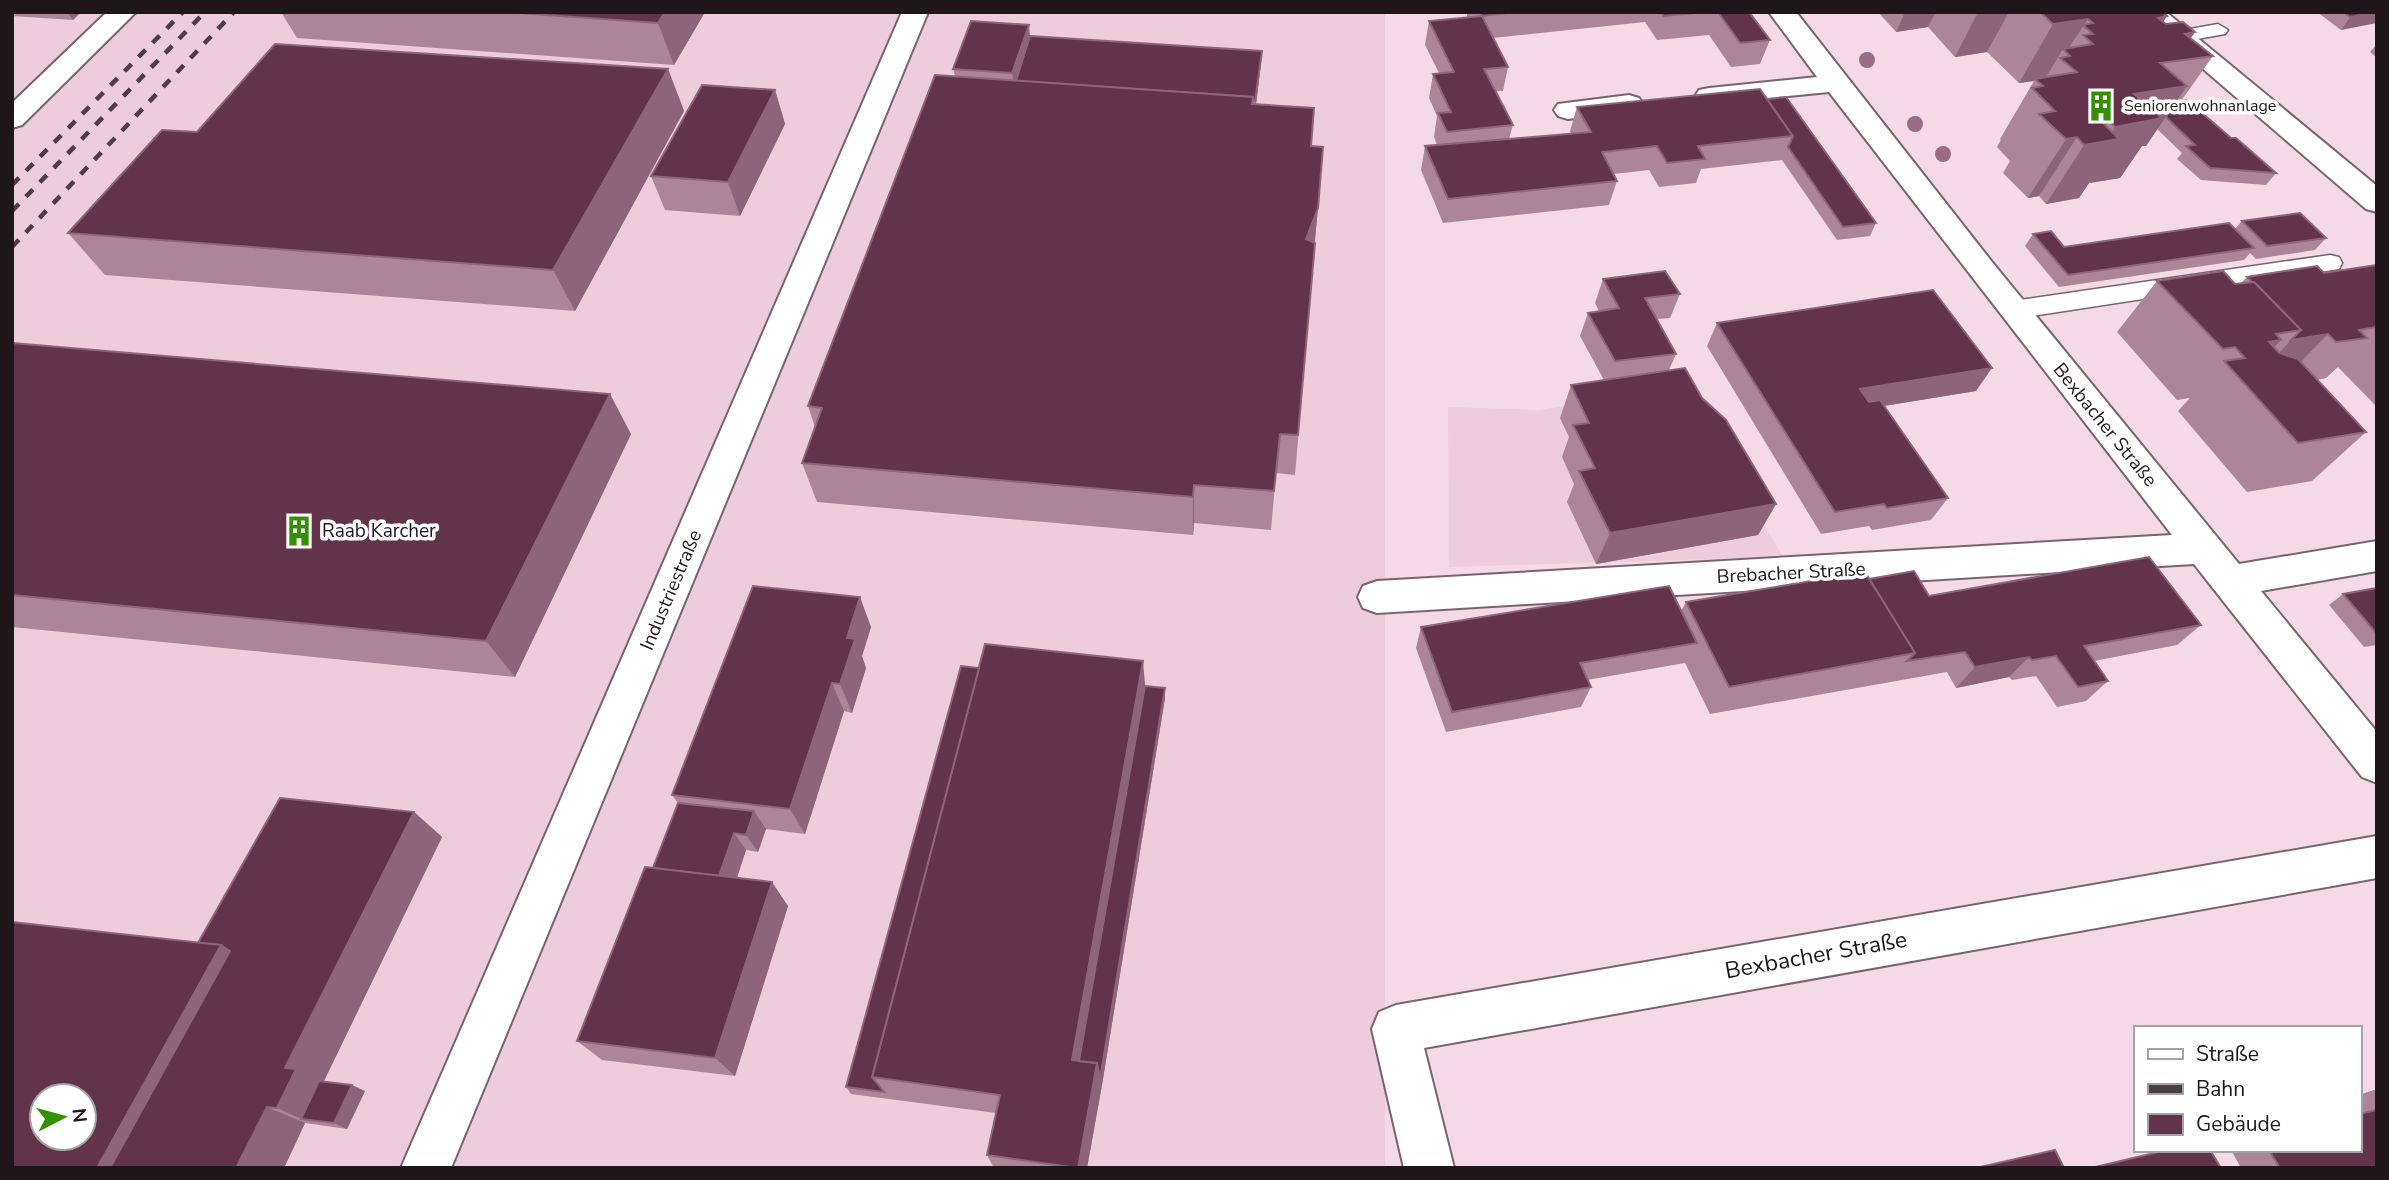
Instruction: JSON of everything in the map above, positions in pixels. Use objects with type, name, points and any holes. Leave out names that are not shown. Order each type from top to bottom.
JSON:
[{"type":"street","points":[[12,118],[23,97],[123,12]]},
{"type":"street","name":"Industriestraße","points":[[426,1168],[915,12]]},
{"type":"street","name":"Bexbacher Straße","points":[[1783,12],[2013,310],[2377,764]]},
{"type":"street","points":[[2150,12],[2377,202]]},
{"type":"street","points":[[1568,110],[1836,83]]},
{"type":"street","name":"Brebacher Straße","points":[[1377,597],[2204,548]]},
{"type":"street","points":[[2231,581],[2377,556]]},
{"type":"street","name":"Bexbacher Straße","points":[[1429,1168],[1396,1029],[2377,857]]},
{"type":"lane","points":[[2179,36],[2218,30]]},
{"type":"lane","points":[[2013,310],[2330,263]]},
{"type":"shaded area","points":[[12,12],[1385,12],[1385,1168],[12,1168]]},
{"type":"shaded area","points":[[1684,388],[1783,557],[1449,567],[1448,407],[1539,410]]},
{"type":"building","points":[[504,12],[665,12],[658,23]]},
{"type":"building","points":[[1480,12],[1516,12],[1482,16]]},
{"type":"building","points":[[1661,12],[1705,12],[1664,16]]},
{"type":"building","points":[[1718,12],[1749,12],[1770,40],[1740,43]]},
{"type":"building","points":[[2040,12],[2162,12],[2167,16],[2158,18],[2166,24],[2183,22],[2195,32],[2185,34],[2213,56],[2160,63],[2187,86],[2134,94],[2162,118],[2115,127],[2109,121],[2102,122],[2119,139],[2084,145],[2077,137],[2066,139],[2039,114],[2055,111],[2032,88],[2043,86],[2035,79],[2077,72],[2060,58],[2070,56],[2063,49],[2093,44],[2083,35],[2093,34],[2083,25],[2093,23],[2088,19],[2053,24]]},
{"type":"building","points":[[2343,12],[2377,12],[2350,17]]},
{"type":"building","points":[[1482,16],[1508,67],[1484,69],[1513,125],[1447,132],[1438,113],[1451,112],[1433,74],[1454,72],[1429,21]]},
{"type":"building","points":[[971,21],[1029,25],[1012,73],[953,69]]},
{"type":"building","points":[[1030,36],[1262,51],[1255,101],[1253,97],[1016,81]]},
{"type":"building","points":[[275,44],[668,69],[553,270],[68,233],[162,130],[197,132]]},
{"type":"building","points":[[935,75],[1253,97],[1252,104],[1314,108],[1311,146],[1323,147],[1318,208],[1306,239],[1315,243],[1298,435],[1280,434],[1274,491],[1194,485],[1193,497],[802,463],[822,408],[808,406]]},
{"type":"building","points":[[702,85],[775,90],[728,182],[651,176]]},
{"type":"building","points":[[1760,89],[1793,136],[1698,146],[1705,159],[1667,163],[1657,146],[1602,152],[1617,181],[1448,199],[1425,146],[1591,132],[1577,107]]},
{"type":"building","points":[[1786,97],[1876,223],[1843,227],[1788,147],[1793,136],[1767,99]]},
{"type":"building","points":[[2187,100],[2276,173],[2210,168],[2186,146],[2195,145],[2166,117],[2176,102]]},
{"type":"building","points":[[2300,213],[2326,238],[2267,246],[2242,221]]},
{"type":"building","points":[[2229,223],[2254,248],[2068,275],[2033,234],[2051,231],[2064,247]]},
{"type":"building","points":[[2377,265],[2377,327],[2359,330],[2367,338],[2336,342],[2328,334],[2291,340],[2301,330],[2247,277],[2317,266],[2324,273]]},
{"type":"building","points":[[1665,271],[1680,294],[1645,298],[1676,354],[1615,361],[1588,313],[1619,308],[1603,279]]},
{"type":"building","points":[[2223,271],[2235,284],[2254,282],[2301,330],[2276,334],[2281,340],[2269,342],[2279,353],[2298,359],[2366,432],[2298,443],[2224,361],[2245,358],[2235,347],[2223,349],[2157,281]]},
{"type":"building","points":[[1933,290],[1992,368],[1860,389],[1869,402],[1880,400],[1948,498],[1887,508],[1884,504],[1835,512],[1717,323]]},
{"type":"building","name":"Raab Karcher","points":[[12,343],[610,394],[486,641],[12,595]]},
{"type":"building","points":[[1685,368],[1702,398],[1726,420],[1776,504],[1610,533],[1579,471],[1595,468],[1573,425],[1589,423],[1571,385]]},
{"type":"building","points":[[2149,557],[2201,625],[2084,646],[2108,681],[2078,687],[2056,656],[2032,660],[2029,657],[1975,667],[1965,652],[1907,661],[1915,653],[1869,579],[1914,571],[1929,596]]},
{"type":"building","points":[[1865,572],[1915,653],[1729,687],[1686,602]]},
{"type":"building","points":[[753,586],[860,597],[847,638],[855,639],[840,684],[832,683],[790,809],[672,795]]},
{"type":"building","points":[[1669,586],[1697,643],[1580,663],[1591,687],[1452,712],[1421,627]]},
{"type":"building","points":[[2377,588],[2377,634],[2343,594]]},
{"type":"building","points":[[985,644],[1143,661],[1072,1060],[1097,1063],[1078,1168],[987,1155],[1000,1095],[872,1077]]},
{"type":"building","points":[[961,666],[979,668],[872,1077],[884,1092],[846,1087]]},
{"type":"building","points":[[1145,686],[1165,688],[1100,1079],[1097,1063],[1079,1061]]},
{"type":"building","points":[[280,798],[414,812],[285,1068],[296,1069],[277,1108],[267,1107],[236,1168],[110,1168],[230,951],[221,945],[198,943]]},
{"type":"building","points":[[678,803],[754,811],[746,835],[734,833],[719,876],[653,868]]},
{"type":"building","points":[[645,867],[772,882],[715,1058],[577,1041]]},
{"type":"building","points":[[12,922],[221,945],[97,1168],[12,1168]]},
{"type":"building","points":[[319,1081],[352,1085],[334,1123],[301,1119]]},
{"type":"building","points":[[2377,1110],[2377,1168],[2280,1168],[2270,1152],[2361,1152],[2361,1114]]},
{"type":"building","points":[[2055,1150],[2064,1168],[1976,1168]]},
{"type":"building","points":[[2159,1152],[2211,1152],[2221,1168],[2091,1168]]},
{"type":"railway","points":[[12,185],[183,12]]},
{"type":"railway","points":[[12,211],[205,12]]},
{"type":"railway","points":[[12,247],[234,12]]},
{"type":"place","name":"Seniorenwohnanlage","points":[[2101,106]]},
{"type":"place","name":"Raab Karcher","points":[[299,531]]}]
